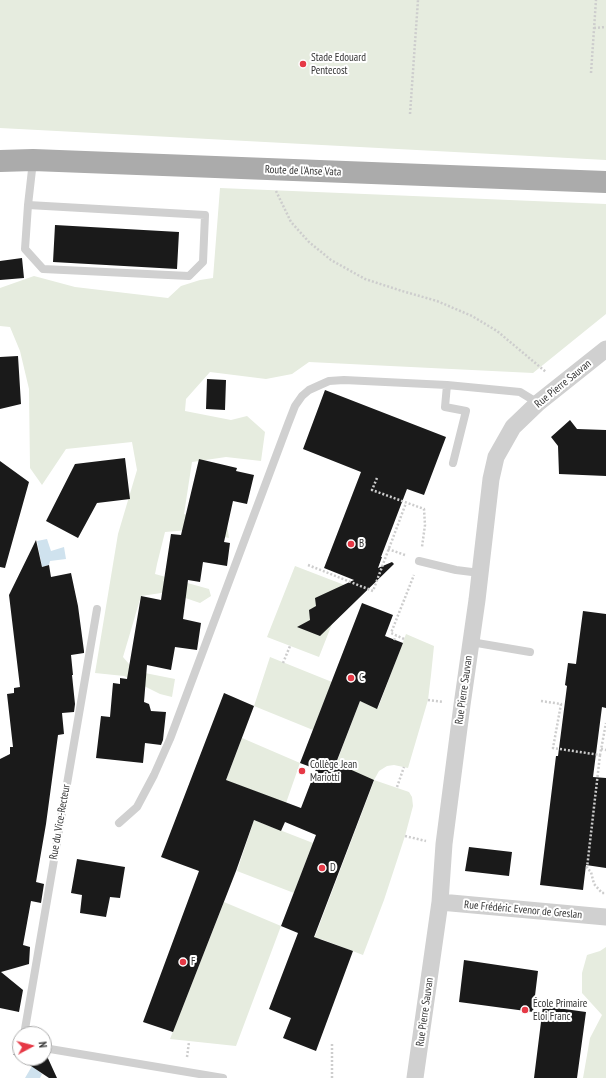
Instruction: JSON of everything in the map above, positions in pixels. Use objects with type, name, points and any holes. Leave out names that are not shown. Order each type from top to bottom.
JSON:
[{"type":"main road","name":"Route de l'Anse Vata","points":[[0,161],[33,160],[606,182]]},
{"type":"street","name":"Rue Pierre Sauvan","points":[[415,1078],[440,902],[444,844],[477,600],[491,479],[496,457],[513,427],[538,404],[606,349]]},
{"type":"street","name":"Rue Frédéric Evenor de Greslan","points":[[440,902],[606,917]]},
{"type":"lane","points":[[28,205],[205,215],[204,262],[189,276],[43,269],[25,249],[28,205],[33,160]]},
{"type":"lane","points":[[119,823],[137,807],[154,775],[170,739],[288,424],[295,406],[302,396],[309,390],[324,383],[344,380],[447,385],[520,392],[538,404]]},
{"type":"lane","points":[[447,385],[445,407],[466,411],[453,463]]},
{"type":"lane","points":[[419,561],[456,570],[480,573]]},
{"type":"lane","name":"Rue du Vice-Recteur","points":[[26,1026],[96,609]]},
{"type":"lane","points":[[471,642],[530,652]]},
{"type":"lane","points":[[52,1049],[223,1078]]},
{"type":"path","points":[[410,114],[418,0]]},
{"type":"path","points":[[591,73],[596,0]]},
{"type":"path","points":[[594,28],[606,26]]},
{"type":"path","points":[[264,169],[291,222],[309,242],[331,260],[365,279],[438,301],[472,316],[497,331],[561,386]]},
{"type":"path","points":[[377,478],[372,490],[424,509],[424,534],[419,561],[392,633],[404,639]]},
{"type":"path","points":[[308,566],[373,591],[393,531],[406,503]]},
{"type":"path","points":[[394,640],[396,636]]},
{"type":"path","points":[[283,662],[290,646]]},
{"type":"path","points":[[541,701],[561,704],[553,748],[600,755]]},
{"type":"path","points":[[606,723],[600,755],[587,868],[591,872],[594,884],[602,893],[606,893]]},
{"type":"path","points":[[601,748],[606,750]]},
{"type":"path","points":[[397,787],[404,767]]},
{"type":"path","points":[[332,1044],[332,1078]]},
{"type":"shaded area","name":"Stade Edouard Pentecost","points":[[0,0],[606,0],[606,160],[0,128]]},
{"type":"shaded area","points":[[220,188],[606,204],[606,314],[533,373],[309,362],[292,374],[266,379],[210,372],[186,399],[185,411],[231,420],[247,416],[265,432],[261,461],[226,457],[192,462],[184,514],[227,525],[229,538],[189,530],[165,532],[155,574],[209,589],[211,596],[200,603],[168,592],[141,596],[123,657],[135,671],[175,679],[172,697],[160,694],[124,676],[95,673],[118,534],[137,470],[132,442],[66,449],[42,485],[30,468],[29,389],[20,351],[10,327],[0,326],[0,288],[34,276],[75,287],[168,298],[181,286],[200,280],[213,278]]},
{"type":"shaded area","points":[[295,566],[347,586],[319,657],[267,637]]},
{"type":"shaded area","points":[[406,634],[434,646],[428,700],[408,768],[394,765],[387,766],[379,771],[374,780],[409,792],[412,797],[413,806],[384,900],[363,955],[321,939],[314,939],[374,781],[336,764],[360,701],[378,708]]},
{"type":"shaded area","points":[[270,657],[332,682],[313,730],[254,706]]},
{"type":"shaded area","points":[[242,738],[300,763],[286,803],[236,784],[197,856]]},
{"type":"shaded area","points":[[254,820],[313,843],[294,893],[237,871]]},
{"type":"shaded area","points":[[224,902],[281,926],[236,1046],[170,1039]]},
{"type":"shaded area","points":[[606,947],[606,1078],[583,1078],[590,1038],[602,1015],[582,993],[582,973],[587,955],[600,951]]},
{"type":"water","points":[[47,539],[51,551],[64,547],[66,559],[50,561],[49,565],[42,567],[37,541]]},
{"type":"water","points":[[32,1066],[42,1074],[40,1078],[25,1078]]},
{"type":"building","points":[[55,225],[179,232],[177,269],[53,262]]},
{"type":"building","points":[[22,258],[24,278],[0,280],[0,261]]},
{"type":"building","points":[[18,356],[21,404],[0,409],[0,357]]},
{"type":"building","points":[[207,379],[226,380],[225,410],[206,409]]},
{"type":"building","points":[[325,390],[446,437],[424,495],[407,489],[378,568],[392,562],[394,564],[320,636],[297,627],[310,620],[309,610],[316,606],[315,598],[354,580],[324,568],[361,472],[303,449]]},
{"type":"building","points":[[570,420],[577,429],[606,430],[606,476],[559,474],[558,446],[551,437]]},
{"type":"building","points":[[125,458],[130,499],[97,503],[78,538],[46,521],[75,464]]},
{"type":"building","points":[[199,459],[237,468],[236,471],[254,475],[247,504],[233,501],[224,542],[230,543],[227,566],[203,562],[200,582],[188,580],[183,619],[201,623],[197,650],[175,647],[171,670],[147,665],[144,702],[149,704],[151,711],[166,712],[163,740],[161,745],[145,743],[143,763],[96,758],[101,716],[110,717],[113,683],[120,684],[120,678],[127,679],[141,596],[161,600],[171,534],[181,535]]},
{"type":"building","points":[[0,461],[29,482],[5,568],[0,567]]},
{"type":"building","points":[[36,540],[42,567],[49,565],[51,577],[71,573],[78,606],[84,653],[71,655],[75,704],[74,712],[62,713],[64,734],[58,735],[46,824],[36,882],[44,884],[41,903],[31,901],[23,945],[30,947],[29,964],[1,972],[23,990],[19,1012],[0,1008],[0,759],[10,754],[10,747],[13,747],[7,694],[14,693],[14,688],[20,687],[9,595]]},
{"type":"building","points":[[362,603],[393,615],[385,636],[403,643],[377,709],[360,701],[336,763],[374,780],[314,937],[353,951],[316,1051],[283,1038],[291,1018],[269,1009],[298,933],[281,926],[316,835],[285,822],[281,831],[254,820],[236,871],[173,1032],[143,1022],[199,871],[161,857],[224,693],[254,706],[226,780],[301,808],[316,769],[300,763]]},
{"type":"building","points":[[583,611],[606,614],[606,708],[602,707],[593,777],[606,778],[606,868],[586,865],[583,890],[540,885],[556,756],[558,756],[567,686],[565,685],[568,663],[576,664]]},
{"type":"building","points":[[469,847],[512,852],[509,876],[465,871]]},
{"type":"building","points":[[77,859],[125,867],[120,898],[110,897],[106,917],[80,913],[82,895],[71,893]]},
{"type":"building","points":[[464,960],[538,971],[533,1012],[459,1002]]},
{"type":"building","points":[[543,1006],[586,1012],[577,1078],[534,1078]]},
{"type":"building","points":[[31,1066],[52,1066],[57,1078],[49,1078]]},
{"type":"place","name":"Stade Edouard Pentecost","points":[[303,64]]},
{"type":"place","name":"B","points":[[351,544]]},
{"type":"place","name":"C","points":[[351,678]]},
{"type":"place","name":"Collège Jean Mariotti","points":[[302,771]]},
{"type":"place","name":"D","points":[[322,868]]},
{"type":"place","name":"F","points":[[183,962]]},
{"type":"place","name":"École Primaire Eloi Franc","points":[[525,1010]]}]
